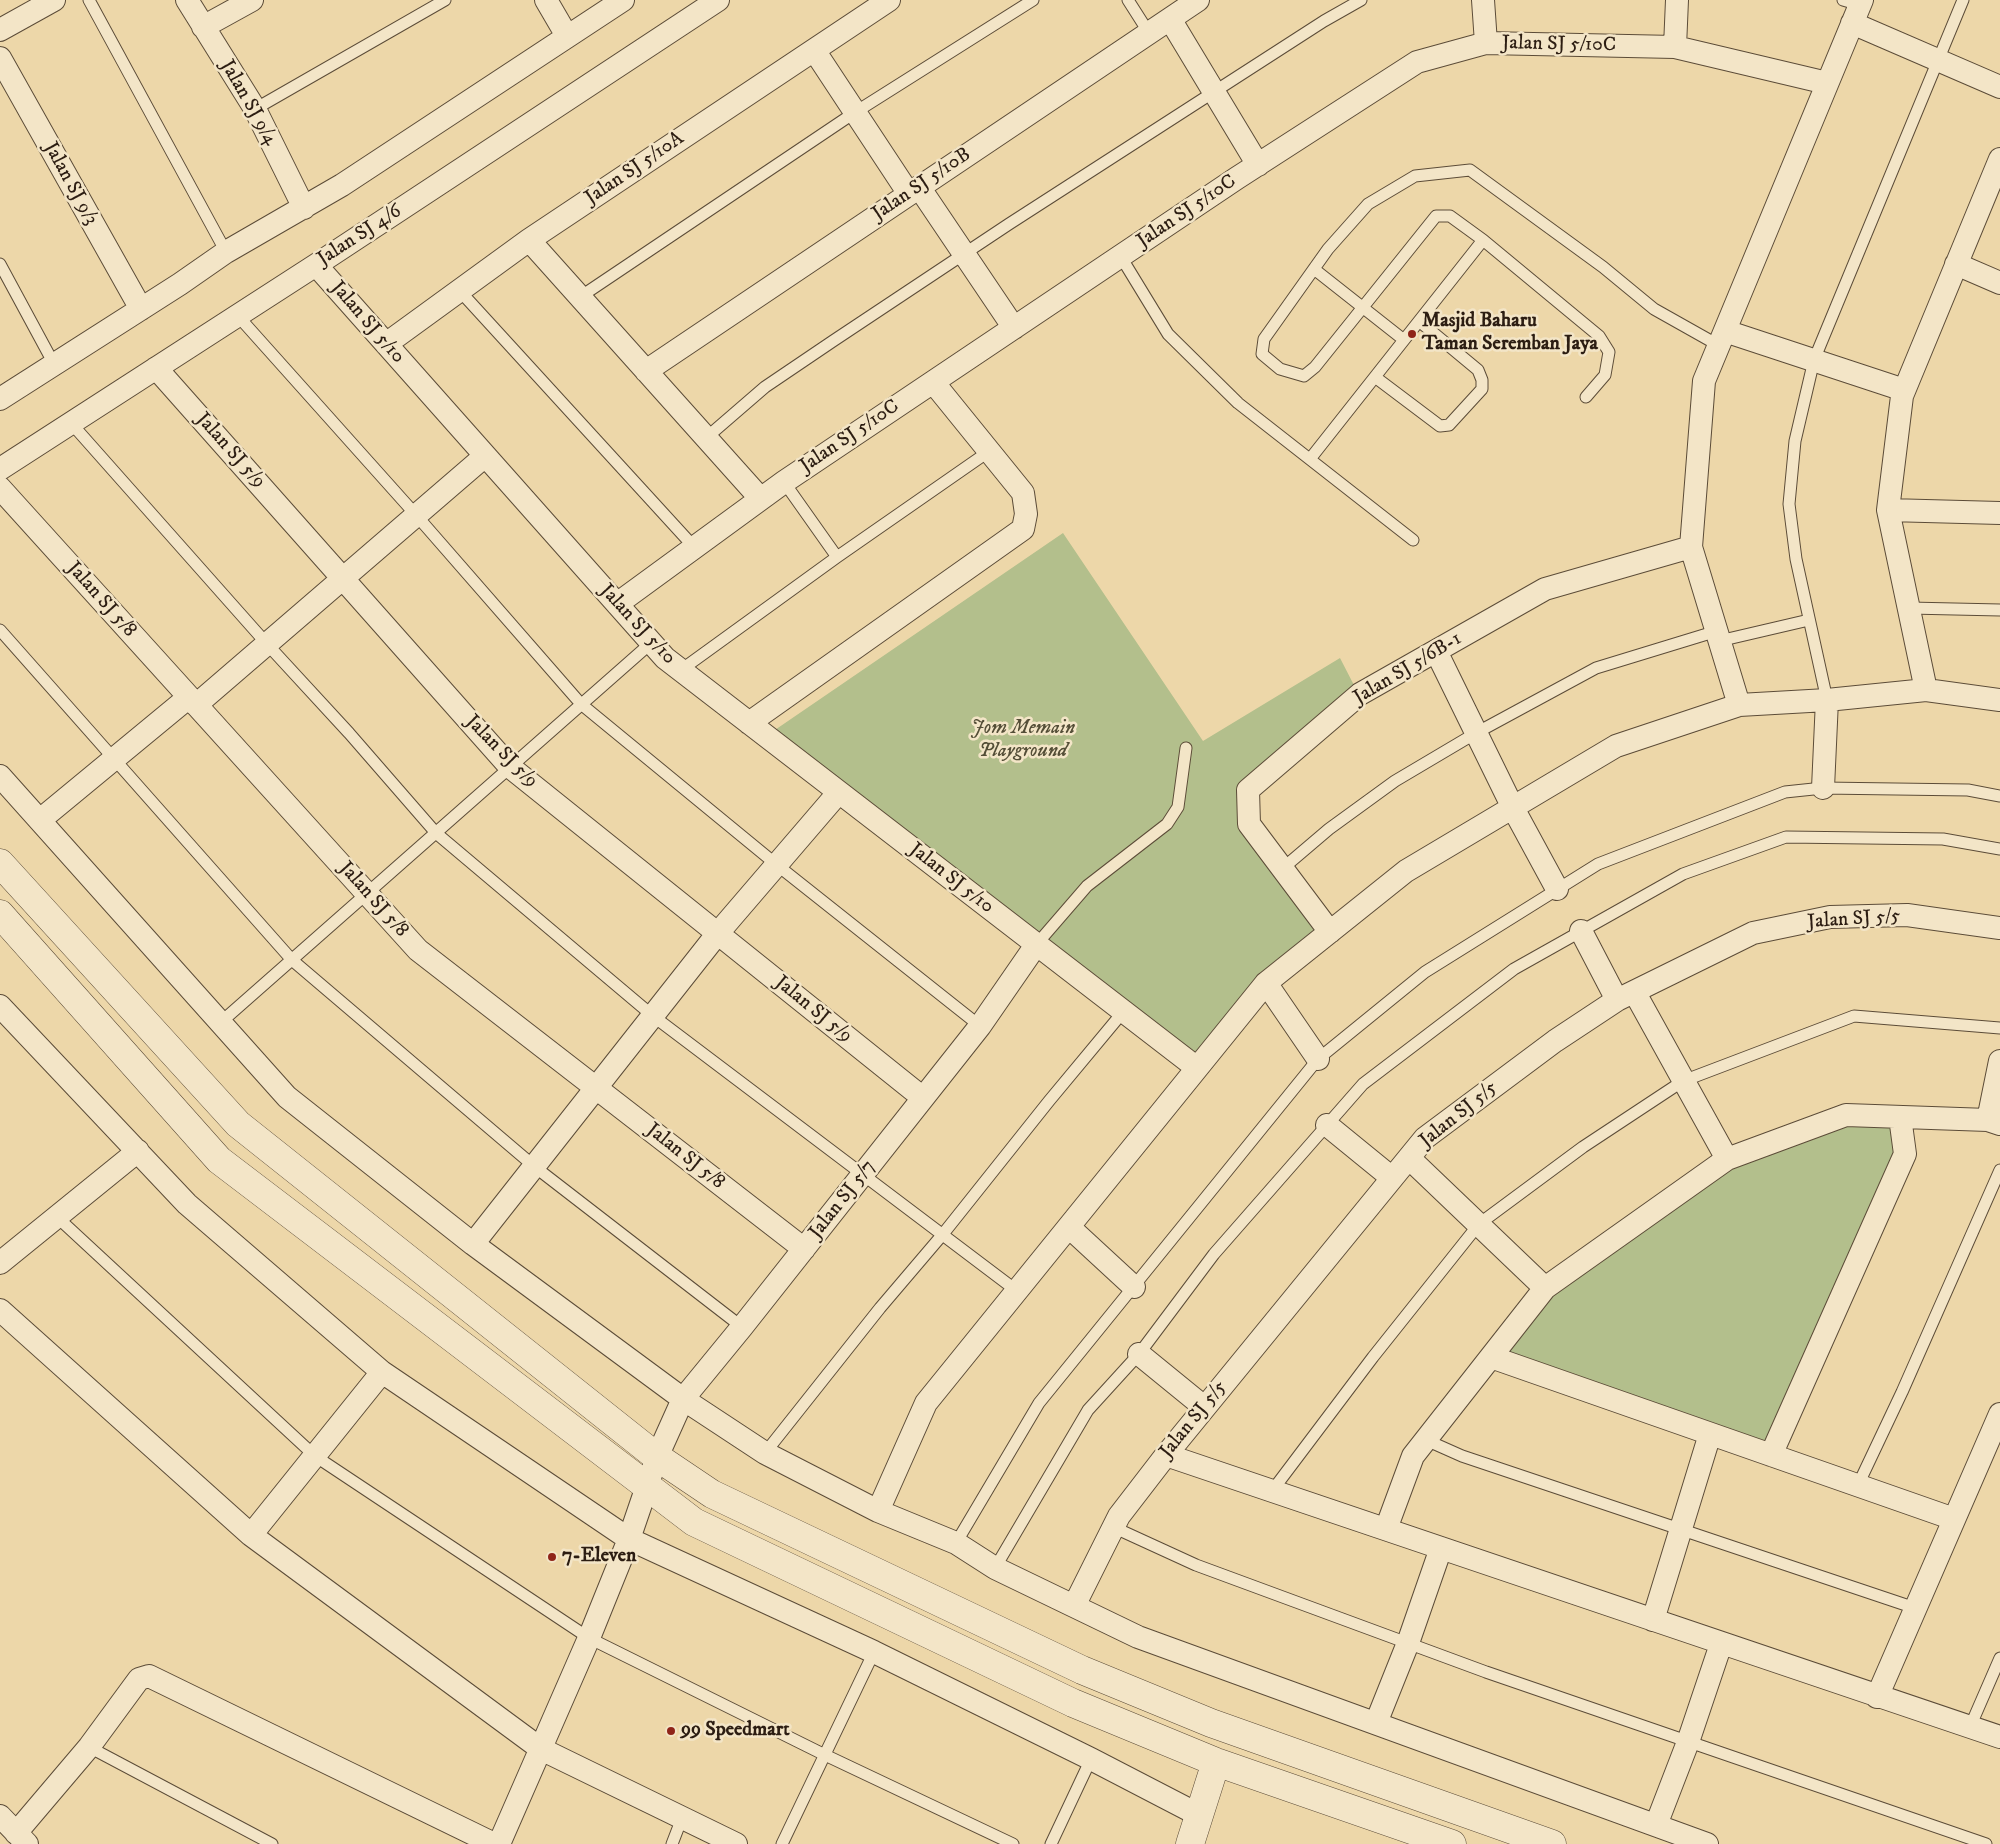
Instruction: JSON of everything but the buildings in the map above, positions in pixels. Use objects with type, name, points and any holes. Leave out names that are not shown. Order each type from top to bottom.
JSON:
[{"type":"street","points":[[0,30],[54,0]]},
{"type":"street","name":"Jalan SJ 9/4","points":[[187,0],[255,109],[304,208]]},
{"type":"street","points":[[203,27],[252,0]]},
{"type":"street","points":[[546,0],[567,36]]},
{"type":"street","points":[[0,399],[226,252],[304,208],[623,0]]},
{"type":"street","name":"Jalan SJ 4/6","points":[[2,462],[71,423],[238,316],[718,0]]},
{"type":"street","name":"Jalan SJ 5/10A","points":[[386,344],[528,240],[889,0]]},
{"type":"street","name":"Jalan SJ 5/10B","points":[[646,371],[1198,0]]},
{"type":"street","points":[[1483,0],[1486,43]]},
{"type":"street","points":[[1675,47],[1677,0]]},
{"type":"street","points":[[1739,705],[1691,547],[1704,380],[1827,83],[1854,7],[1938,60],[2000,87]]},
{"type":"street","points":[[1170,19],[1258,165]]},
{"type":"street","name":"Jalan SJ 5/10C","points":[[617,604],[760,498],[1120,256],[1417,62],[1486,43],[1675,47],[1827,83]]},
{"type":"street","points":[[814,50],[854,113],[965,254],[1014,328]]},
{"type":"street","name":"Jalan SJ 9/3","points":[[0,58],[141,309]]},
{"type":"street","points":[[1926,690],[1888,510],[1904,390],[2000,159]]},
{"type":"street","points":[[528,240],[760,498]]},
{"type":"street","points":[[1956,264],[2000,283]]},
{"type":"street","name":"Jalan SJ 5/10","points":[[316,265],[665,658],[1197,1068]]},
{"type":"street","points":[[1722,338],[1814,360],[1904,390]]},
{"type":"street","name":"Jalan SJ 5/9","points":[[156,368],[510,767],[923,1098]]},
{"type":"street","points":[[750,723],[1023,529],[1026,514],[1023,493],[933,382]]},
{"type":"street","points":[[40,820],[114,759],[267,644],[485,456]]},
{"type":"street","name":"Jalan SJ 5/8","points":[[0,488],[418,950],[804,1249]]},
{"type":"street","points":[[1888,510],[2000,513]]},
{"type":"street","name":"Jalan SJ 5/6B-1","points":[[1330,932],[1249,824],[1248,790],[1360,694],[1545,589],[1691,547]]},
{"type":"street","points":[[1436,651],[1513,808],[1557,890]]},
{"type":"street","points":[[878,1511],[926,1403],[1266,983],[1406,871],[1616,746],[1739,705],[1827,700],[1926,690],[2000,700]]},
{"type":"street","points":[[1823,788],[1827,700]]},
{"type":"street","points":[[0,776],[287,1097],[473,1244],[683,1399],[765,1454],[878,1511],[956,1543],[995,1568],[1138,1637],[1707,1844]]},
{"type":"street","points":[[473,1244],[718,934],[839,792]]},
{"type":"street","points":[[0,863],[238,1124],[657,1457],[712,1494],[1082,1670],[1211,1723],[1552,1844]]},
{"type":"street","name":"Jalan SJ 5/5","points":[[1074,1606],[1119,1516],[1204,1407],[1426,1138],[1555,1041],[1626,996],[1753,933],[1830,917],[1908,915],[2000,928]]},
{"type":"street","points":[[2,922],[219,1160],[694,1522],[793,1571],[1073,1703],[1216,1762],[1444,1843]]},
{"type":"street","points":[[1582,930],[1683,1081],[1727,1159]]},
{"type":"street","name":"Jalan SJ 5/7","points":[[499,1844],[589,1638],[629,1539],[657,1457],[683,1399],[980,1026],[1036,945]]},
{"type":"street","points":[[1266,983],[1318,1059]]},
{"type":"street","points":[[0,1006],[187,1204],[382,1372],[629,1539],[874,1652],[1091,1759],[1199,1815]]},
{"type":"street","points":[[1386,1529],[1413,1456],[1545,1288],[1727,1159],[1846,1115],[1994,1122],[2000,1061]]},
{"type":"street","points":[[1771,1455],[1905,1154],[1900,1117]]},
{"type":"street","points":[[1327,1126],[1392,1178]]},
{"type":"street","points":[[6,1255],[57,1217],[138,1151]]},
{"type":"street","points":[[1409,1158],[1545,1288]]},
{"type":"street","points":[[1069,1227],[1134,1287]]},
{"type":"street","points":[[0,1310],[251,1535],[541,1749],[736,1844]]},
{"type":"street","points":[[1139,1354],[1204,1407]]},
{"type":"street","points":[[1491,1357],[1954,1519]]},
{"type":"street","points":[[251,1535],[382,1372]]},
{"type":"street","points":[[1876,1697],[2000,1414]]},
{"type":"street","points":[[1653,1620],[1710,1434]]},
{"type":"street","points":[[1166,1455],[1876,1697],[1970,1726],[2000,1738]]},
{"type":"street","points":[[1376,1723],[1408,1643],[1440,1548]]},
{"type":"street","points":[[1656,1826],[1688,1742],[1721,1644]]},
{"type":"street","points":[[0,1816],[22,1838],[139,1679],[149,1676],[494,1844]]},
{"type":"street","points":[[1190,1844],[1216,1762]]},
{"type":"lane","points":[[89,0],[226,252]]},
{"type":"lane","points":[[255,109],[445,0]]},
{"type":"lane","points":[[580,297],[854,113],[1033,0]]},
{"type":"lane","points":[[1128,0],[1149,33]]},
{"type":"lane","points":[[706,438],[765,386],[1018,218],[1324,21],[1361,0]]},
{"type":"lane","points":[[1827,700],[1796,559],[1789,504],[1795,442],[1814,360],[1963,0]]},
{"type":"lane","points":[[1586,397],[1605,375],[1609,352],[1599,336],[1450,216],[1436,216],[1315,367],[1304,376],[1280,369],[1262,354],[1264,339],[1328,249],[1368,204],[1415,176],[1470,170],[1603,267],[1654,308],[1722,338]]},
{"type":"lane","points":[[1310,460],[1482,240]]},
{"type":"lane","points":[[1120,256],[1168,334],[1238,403],[1413,540]]},
{"type":"lane","points":[[0,264],[54,364]]},
{"type":"lane","points":[[1314,270],[1404,340]]},
{"type":"lane","points":[[459,290],[694,547]]},
{"type":"lane","points":[[238,316],[582,704],[777,865],[980,1026]]},
{"type":"lane","points":[[1374,377],[1440,426],[1449,425],[1482,389],[1482,380],[1478,370],[1419,321]]},
{"type":"lane","points":[[71,423],[267,644],[349,733],[436,833],[654,1016],[1017,1291]]},
{"type":"lane","points":[[681,670],[837,557],[988,452]]},
{"type":"lane","points":[[784,482],[837,557]]},
{"type":"lane","points":[[1909,608],[2000,610]]},
{"type":"lane","points":[[1282,869],[1329,829],[1396,781],[1476,733],[1596,668],[1718,636],[1809,620]]},
{"type":"lane","points":[[0,630],[292,960],[534,1167],[742,1327]]},
{"type":"lane","points":[[220,1023],[651,643]]},
{"type":"lane","points":[[1036,945],[1088,886],[1167,824],[1178,807],[1186,748]]},
{"type":"lane","points":[[956,1543],[1040,1403],[1318,1059],[1425,972],[1598,864],[1785,792],[1823,788],[1968,790],[2000,796]]},
{"type":"lane","points":[[995,1568],[1088,1410],[1139,1354],[1214,1254],[1363,1084],[1514,969],[1683,874],[1786,837],[1943,839],[2000,849]]},
{"type":"lane","points":[[765,1454],[880,1308],[943,1234],[1123,1012]]},
{"type":"lane","points":[[1272,1491],[1373,1357],[1479,1224],[1583,1147],[1683,1081],[1854,1016],[2000,1028]]},
{"type":"lane","points":[[1858,1485],[1902,1392],[2000,1170]]},
{"type":"lane","points":[[57,1217],[315,1456],[589,1638],[825,1755],[1013,1844]]},
{"type":"lane","points":[[1426,1440],[1462,1456],[1915,1608]]},
{"type":"lane","points":[[1113,1527],[1196,1565],[1408,1643],[1688,1742],[1986,1844]]},
{"type":"lane","points":[[782,1844],[874,1652]]},
{"type":"lane","points":[[1970,1726],[2000,1658]]},
{"type":"lane","points":[[89,1747],[272,1844]]},
{"type":"lane","points":[[1051,1844],[1091,1759]]},
{"type":"lane","points":[[672,1844],[682,1818]]},
{"type":"green space","name":"Jom Memain Playground","points":[[1063,533],[1203,741],[1340,658],[1357,691],[1244,788],[1246,826],[1325,930],[1195,1062],[769,734]]},
{"type":"green space","points":[[1846,1117],[1897,1120],[1902,1154],[1769,1451],[1496,1355],[1546,1289],[1694,1185]]},
{"type":"place","name":"Masjid Baharu Taman Seremban Jaya","points":[[1412,334]]},
{"type":"place","name":"7-Eleven","points":[[552,1557]]},
{"type":"place","name":"99 Speedmart","points":[[671,1731]]}]
